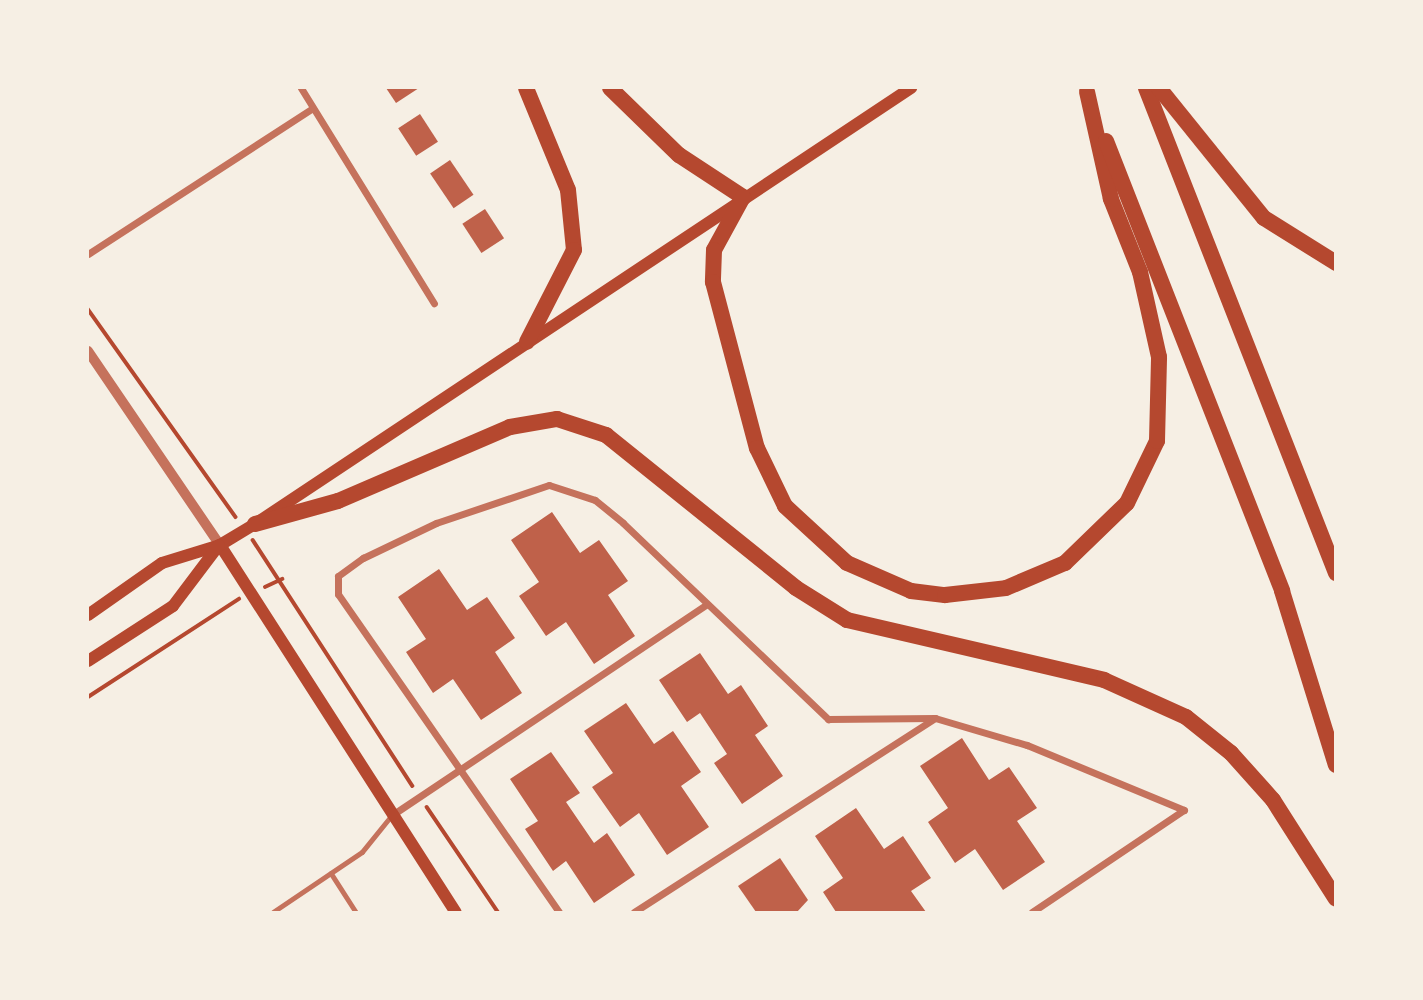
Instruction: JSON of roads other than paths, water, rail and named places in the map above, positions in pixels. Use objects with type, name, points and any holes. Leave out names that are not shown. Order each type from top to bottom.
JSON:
[{"type":"highway","points":[[526,88],[568,190],[574,250],[527,342]]},
{"type":"highway","points":[[610,88],[679,155],[743,197],[714,250],[713,282],[757,448],[785,506],[821,545],[885,582],[945,595],[1006,588],[1065,563],[1108,527],[1147,470],[1157,441],[1158,357],[1140,272],[1111,198],[1086,90]]},
{"type":"highway","points":[[1146,88],[1335,573]]},
{"type":"highway","points":[[1159,88],[1264,218],[1335,263]]},
{"type":"highway","points":[[1086,90],[1282,591],[1335,765]]},
{"type":"highway","points":[[255,524],[338,501],[510,427],[557,419],[606,435],[796,588],[847,620],[1104,680],[1186,717],[1231,753],[1273,800],[1335,899]]},
{"type":"main road","points":[[88,615],[162,563],[220,545],[255,524],[743,197],[911,88]]},
{"type":"main road","points":[[88,661],[173,606],[220,545]]},
{"type":"main road","points":[[220,545],[391,815],[457,912]]},
{"type":"street","points":[[301,88],[311,109],[433,303]]},
{"type":"street","points":[[88,254],[311,109]]},
{"type":"street","points":[[88,351],[91,363],[220,545]]},
{"type":"street","points":[[557,912],[338,594],[338,576],[363,558],[436,523],[549,485],[595,500],[828,719],[935,718],[1027,745],[1184,810],[1032,912]]},
{"type":"street","points":[[391,815],[462,773],[707,604]]},
{"type":"street","points":[[634,912],[935,718]]},
{"type":"lane","points":[[273,912],[362,852],[391,815]]},
{"type":"lane","points":[[331,873],[356,912]]}]
